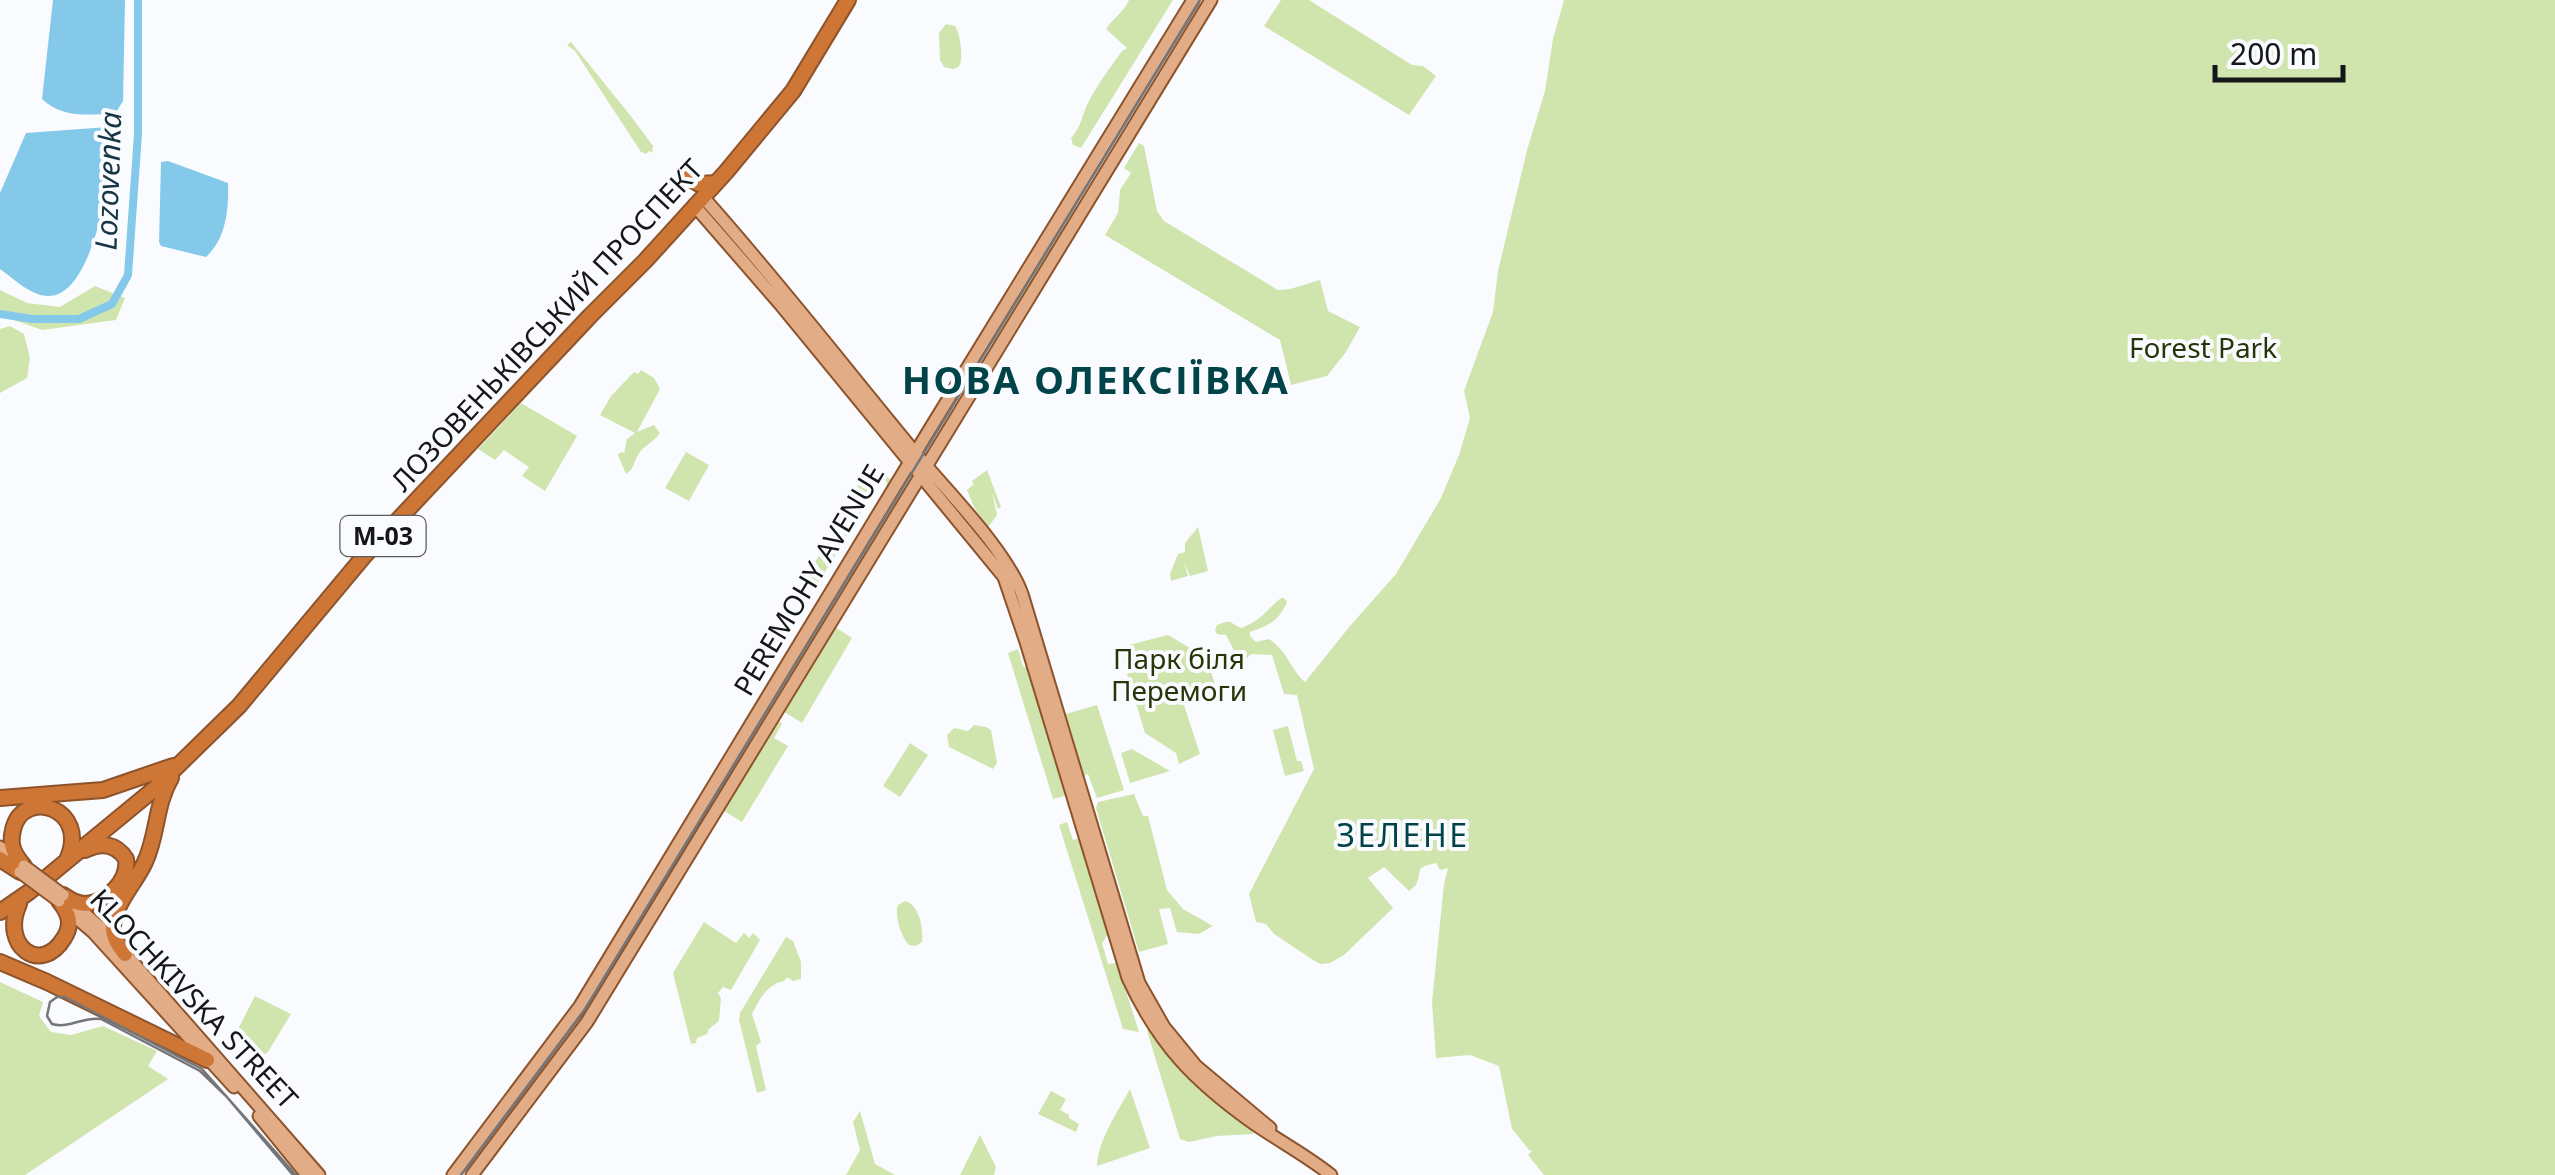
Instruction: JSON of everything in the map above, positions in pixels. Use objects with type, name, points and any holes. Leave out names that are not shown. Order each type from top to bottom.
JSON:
[{"type":"highway","name":"ЛОЗОВЕНЬКІВСЬКИЙ ПРОСПЕКТ","points":[[0,911],[30,892],[183,762],[239,706],[374,546],[716,183],[793,90],[848,0]]},
{"type":"highway","points":[[684,175],[698,184],[716,183]]},
{"type":"highway","points":[[0,798],[103,790],[183,762]]},
{"type":"highway","points":[[125,954],[115,938],[114,920],[145,862],[163,792],[183,762]]},
{"type":"highway","points":[[22,869],[12,848],[14,826],[25,811],[40,807],[57,810],[69,822],[74,842],[67,861]]},
{"type":"highway","points":[[61,898],[81,904],[96,902],[117,886],[127,868],[123,854],[108,845],[88,848],[67,861]]},
{"type":"highway","points":[[0,859],[22,869]]},
{"type":"highway","points":[[30,892],[10,914],[6,930],[12,945],[32,955],[52,952],[67,934],[69,918],[61,898]]},
{"type":"highway","points":[[0,962],[207,1060]]},
{"type":"main road","name":"PEREMOHY AVENUE","points":[[453,1175],[580,1006],[1194,0]]},
{"type":"main road","name":"PEREMOHY AVENUE","points":[[472,1175],[588,1022],[1211,0]]},
{"type":"main road","points":[[1130,103],[1144,112]]},
{"type":"main road","points":[[699,201],[909,438],[920,437],[951,398]]},
{"type":"main road","points":[[699,201],[777,300],[924,471],[982,532],[1010,569],[1020,589],[1139,983],[1164,1028],[1196,1066],[1283,1142]]},
{"type":"main road","points":[[893,424],[912,457]]},
{"type":"main road","points":[[924,471],[937,494],[1009,588],[1122,961],[1141,1007],[1189,1072],[1253,1123],[1330,1175]]},
{"type":"main road","points":[[883,538],[918,492],[926,489],[937,494]]},
{"type":"main road","name":"KLOCHKIVSKA STREET","points":[[0,847],[22,869],[105,931],[319,1175]]},
{"type":"main road","name":"KLOCHKIVSKA STREET","points":[[61,898],[245,1100],[306,1175]]},
{"type":"green space","points":[[1129,0],[1173,0],[1081,148],[1073,145],[1071,138],[1096,88],[1127,48],[1106,29]]},
{"type":"green space","points":[[1281,0],[1309,0],[1436,76],[1409,115],[1264,26]]},
{"type":"green space","name":"Forest Park","points":[[1564,0],[2555,0],[2555,1175],[1544,1175],[1528,1155],[1533,1150],[1512,1129],[1499,1066],[1470,1055],[1436,1058],[1432,1002],[1448,868],[1440,870],[1436,863],[1420,869],[1416,885],[1409,891],[1384,867],[1368,878],[1393,908],[1344,955],[1330,963],[1320,964],[1274,934],[1266,924],[1256,922],[1249,894],[1314,769],[1297,695],[1284,694],[1272,655],[1251,654],[1233,668],[1236,654],[1226,635],[1215,630],[1217,625],[1227,622],[1242,628],[1284,598],[1287,602],[1277,618],[1250,632],[1250,636],[1256,642],[1269,639],[1275,644],[1305,682],[1396,574],[1441,498],[1470,418],[1464,391],[1493,312],[1498,271],[1545,91]]},
{"type":"green space","points":[[946,24],[955,26],[961,46],[959,67],[953,69],[944,67],[940,60],[939,33]]},
{"type":"green space","points":[[571,42],[653,146],[652,153],[641,152],[575,51],[567,45]]},
{"type":"green space","points":[[1139,143],[1144,146],[1157,211],[1164,221],[1278,290],[1320,280],[1328,311],[1360,327],[1327,376],[1291,385],[1280,340],[1105,235],[1118,213],[1120,190],[1131,173],[1124,168]]},
{"type":"green space","points":[[1072,204],[1077,208],[995,349],[990,339]]},
{"type":"green space","points":[[95,286],[125,298],[116,320],[42,330],[0,315],[0,290],[27,303],[60,307]]},
{"type":"green space","points":[[10,326],[24,334],[30,358],[27,378],[0,393],[0,329]]},
{"type":"green space","points":[[641,370],[654,378],[660,389],[637,432],[654,425],[660,433],[640,452],[626,474],[618,455],[624,453],[627,439],[635,433],[600,415],[611,396],[634,372],[638,374]]},
{"type":"green space","points":[[521,403],[577,436],[545,491],[522,476],[529,467],[504,450],[495,460],[478,449]]},
{"type":"green space","points":[[686,452],[709,465],[689,501],[665,488]]},
{"type":"green space","points":[[987,470],[1001,507],[998,509],[992,492],[997,515],[988,527],[967,490]]},
{"type":"green space","points":[[885,476],[892,480],[888,487],[885,478],[878,486],[873,484],[869,499],[817,585],[805,578],[856,497],[859,477]]},
{"type":"green space","points":[[902,484],[907,488],[693,845],[687,841],[694,825]]},
{"type":"green space","points":[[1198,527],[1208,571],[1190,576],[1184,562],[1188,576],[1171,581],[1178,554],[1185,552],[1185,543]]},
{"type":"green space","points":[[835,627],[852,638],[802,723],[783,711]]},
{"type":"green space","name":"Парк біля Перемоги","points":[[1168,635],[1207,658],[1218,695],[1184,705],[1200,754],[1179,764],[1176,753],[1145,733],[1132,690],[1136,688],[1131,688],[1127,674],[1137,669],[1134,660],[1124,662],[1125,646]]},
{"type":"green space","points":[[1018,649],[1068,795],[1053,799],[1008,653]]},
{"type":"green space","points":[[1097,705],[1124,790],[1097,798],[1088,774],[1084,776],[1066,714]]},
{"type":"green space","points":[[779,721],[782,724],[774,738],[788,746],[742,822],[724,811]]},
{"type":"green space","points":[[974,725],[991,730],[997,763],[993,769],[949,747],[947,735],[954,728],[968,731]]},
{"type":"green space","points":[[1288,726],[1297,761],[1301,761],[1304,771],[1285,776],[1273,730]]},
{"type":"green space","points":[[910,743],[928,755],[900,797],[883,786]]},
{"type":"green space","points":[[1132,749],[1170,771],[1130,783],[1121,753]]},
{"type":"green space","points":[[1134,794],[1143,816],[1148,816],[1167,890],[1183,909],[1213,926],[1199,934],[1177,932],[1170,908],[1159,909],[1168,944],[1139,952],[1096,808],[1098,802]]},
{"type":"green space","points":[[1067,822],[1073,840],[1080,838],[1109,933],[1102,943],[1108,964],[1117,963],[1139,1032],[1123,1029],[1059,825]]},
{"type":"green space","points":[[682,844],[689,848],[583,1022],[579,1021],[594,989]]},
{"type":"green space","points":[[905,901],[914,907],[921,924],[922,942],[916,946],[909,945],[899,926],[898,905]]},
{"type":"green space","points":[[704,922],[736,943],[744,933],[749,938],[753,933],[760,940],[731,990],[723,987],[718,993],[719,1021],[691,1044],[673,973]]},
{"type":"green space","points":[[786,937],[793,941],[801,962],[801,979],[793,981],[787,977],[773,986],[752,1014],[761,1042],[756,1046],[766,1090],[757,1093],[740,1013]]},
{"type":"green space","points":[[0,982],[43,1002],[39,1016],[51,1032],[71,1035],[103,1026],[157,1051],[148,1066],[168,1079],[25,1175],[0,1175]]},
{"type":"green space","points":[[255,996],[291,1014],[263,1056],[254,1053],[237,1031]]},
{"type":"green space","points":[[1149,1029],[1254,1128],[1253,1134],[1189,1142],[1180,1139]]},
{"type":"green space","points":[[1130,1089],[1150,1148],[1097,1166],[1105,1136]]},
{"type":"green space","points":[[1051,1091],[1066,1099],[1060,1110],[1079,1124],[1076,1132],[1038,1114]]},
{"type":"green space","points":[[860,1111],[875,1164],[895,1175],[846,1175],[860,1150],[853,1122]]},
{"type":"green space","points":[[980,1135],[996,1167],[994,1175],[960,1175]]},
{"type":"water","points":[[53,0],[125,0],[123,101],[115,114],[67,113],[42,99]]},
{"type":"water","points":[[108,127],[116,144],[103,207],[87,257],[64,291],[48,296],[35,293],[0,269],[0,193],[26,133]]},
{"type":"water","points":[[168,161],[228,183],[225,223],[218,242],[206,257],[161,246],[159,242],[161,162]]},
{"type":"waterway","name":"Lozovenka","points":[[0,314],[79,319],[112,304],[128,275],[138,134],[138,0]]},
{"type":"tram line","points":[[461,1175],[585,1009],[1200,0]]},
{"type":"tram line","points":[[293,1175],[200,1071],[101,1019],[52,1024],[47,1016],[50,1002],[65,997],[202,1069],[296,1175]]},
{"type":"district","name":"НОВА ОЛЕКСІЇВКА","points":[[1096,381]]},
{"type":"district","name":"ЗЕЛЕНЕ","points":[[1403,836]]}]
